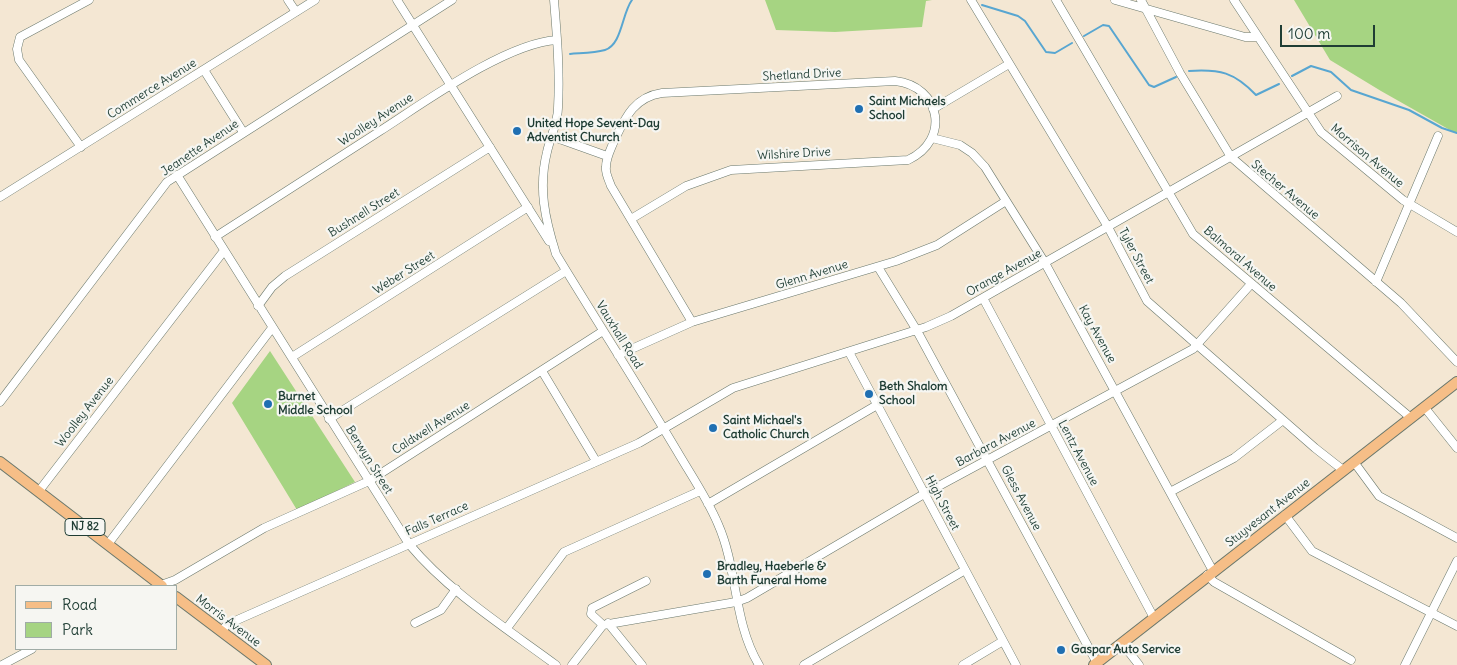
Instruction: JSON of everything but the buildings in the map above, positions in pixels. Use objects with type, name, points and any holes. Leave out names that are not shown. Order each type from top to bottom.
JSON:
[{"type":"main road","name":"Stuyvesant Avenue","points":[[1096,664],[1210,573],[1457,382]]},
{"type":"main road","name":"NJ 82","points":[[0,462],[159,585]]},
{"type":"main road","name":"Morris Avenue","points":[[178,598],[265,665]]},
{"type":"street","points":[[81,147],[24,68],[19,60],[17,49],[20,37],[89,0]]},
{"type":"street","points":[[288,0],[296,12]]},
{"type":"street","name":"Commerce Avenue","points":[[0,197],[315,0]]},
{"type":"street","points":[[397,0],[556,254]]},
{"type":"street","name":"Jeanette Avenue","points":[[0,402],[166,184],[243,132],[452,0]]},
{"type":"street","name":"Vauxhall Road","points":[[554,0],[557,40],[558,110],[543,169],[542,184],[544,209],[556,254],[664,430],[718,524],[726,548],[736,602],[757,662]]},
{"type":"street","name":"Tyler Street","points":[[971,0],[1108,227],[1147,302],[1343,470]]},
{"type":"street","name":"Balmoral Avenue","points":[[1056,0],[1170,191],[1193,234],[1411,418]]},
{"type":"street","points":[[1115,0],[1245,37],[1257,37]]},
{"type":"street","name":"Stecher Avenue","points":[[1142,0],[1180,73],[1230,157],[1400,303],[1457,362]]},
{"type":"street","name":"Morrison Avenue","points":[[1234,0],[1307,113],[1327,138],[1409,204],[1457,232]]},
{"type":"street","name":"Woolley Avenue","points":[[214,237],[451,85],[521,48],[540,42],[557,40]]},
{"type":"street","points":[[932,138],[935,125],[933,109],[1009,64]]},
{"type":"street","points":[[204,70],[243,132]]},
{"type":"street","name":"Shetland Drive","points":[[607,156],[631,109],[643,100],[662,93],[895,81],[907,83],[922,91],[933,109]]},
{"type":"street","name":"Orange Avenue","points":[[664,430],[733,388],[849,352],[951,316],[1337,96]]},
{"type":"street","points":[[552,136],[607,156],[605,168],[611,186],[692,322]]},
{"type":"street","points":[[1376,282],[1438,136]]},
{"type":"street","name":"Kay Avenue","points":[[932,138],[953,142],[972,153],[986,167],[1045,263],[1170,492],[1210,573]]},
{"type":"street","name":"Wilshire Drive","points":[[631,219],[686,186],[715,174],[747,168],[906,160],[922,151],[932,138]]},
{"type":"street","name":"Bushnell Street","points":[[258,306],[272,287],[285,276],[490,147]]},
{"type":"street","name":"Berwyn Street","points":[[177,176],[223,252],[292,357],[329,419],[409,544],[456,589],[556,665]]},
{"type":"street","name":"Glenn Avenue","points":[[618,355],[692,322],[878,267],[937,245],[1006,201]]},
{"type":"street","name":"Weber Street","points":[[292,357],[528,207]]},
{"type":"street","name":"Woolley Avenue","points":[[38,491],[223,252]]},
{"type":"street","name":"Gless Avenue","points":[[878,267],[916,329],[988,460],[1096,664]]},
{"type":"street","points":[[329,419],[566,271]]},
{"type":"street","name":"Barbara Avenue","points":[[606,624],[736,602],[747,598],[924,494],[1198,345],[1251,284]]},
{"type":"street","name":"Lentz Avenue","points":[[983,298],[1154,618]]},
{"type":"street","points":[[108,544],[272,328]]},
{"type":"street","name":"Caldwell Avenue","points":[[162,585],[175,580],[264,528],[369,481],[603,331]]},
{"type":"street","name":"High Street","points":[[849,352],[1016,665]]},
{"type":"street","points":[[542,371],[596,460]]},
{"type":"street","points":[[708,504],[877,405]]},
{"type":"street","points":[[1425,408],[1457,448]]},
{"type":"street","points":[[1170,492],[1234,458],[1283,420]]},
{"type":"street","name":"Falls Terrace","points":[[221,630],[228,624],[664,430]]},
{"type":"street","points":[[1354,462],[1379,496],[1457,538]]},
{"type":"street","points":[[507,628],[564,552],[700,491]]},
{"type":"street","points":[[1285,515],[1312,551],[1457,626]]},
{"type":"street","points":[[1405,665],[1457,561]]},
{"type":"street","points":[[804,665],[965,570]]},
{"type":"street","points":[[1210,573],[1214,582],[1351,660]]},
{"type":"street","points":[[642,665],[606,624],[591,614],[592,608],[646,580]]},
{"type":"street","points":[[415,623],[440,610],[456,589]]},
{"type":"street","points":[[572,665],[606,624]]},
{"type":"street","points":[[963,665],[1003,641]]},
{"type":"street","points":[[1122,643],[1139,665]]},
{"type":"street","points":[[2,665],[30,650]]},
{"type":"street","points":[[748,665],[757,662]]},
{"type":"green space","points":[[765,0],[932,0],[926,1],[922,27],[835,32],[776,30]]},
{"type":"green space","points":[[1294,0],[1457,0],[1457,134],[1330,60]]},
{"type":"green space","points":[[270,351],[355,482],[297,510],[232,403]]},
{"type":"waterway","points":[[570,54],[596,52],[611,47],[615,42],[632,0]]},
{"type":"waterway","points":[[982,5],[1018,16],[1025,21],[1046,52],[1055,53],[1072,43]]},
{"type":"waterway","points":[[1084,36],[1103,25],[1109,26],[1149,85],[1154,87],[1176,77]]},
{"type":"waterway","points":[[1292,76],[1311,66],[1331,72],[1351,90],[1409,110],[1442,128],[1457,133]]},
{"type":"waterway","points":[[1189,71],[1209,71],[1226,74],[1241,81],[1256,95],[1279,84]]},
{"type":"place","name":"Saint Michaels School","points":[[859,109]]},
{"type":"place","name":"United Hope Sevent-Day Adventist Church","points":[[517,131]]},
{"type":"place","name":"Beth Shalom School","points":[[869,394]]},
{"type":"place","name":"Burnet Middle School","points":[[268,404]]},
{"type":"place","name":"Saint Michael's Catholic Church","points":[[713,428]]},
{"type":"place","name":"Bradley, Haeberle & Barth Funeral Home","points":[[707,574]]},
{"type":"place","name":"Gaspar Auto Service","points":[[1061,650]]}]
